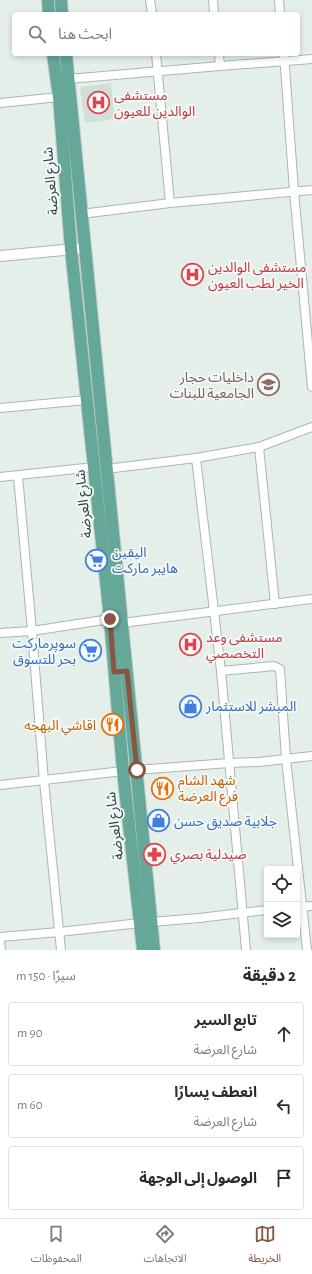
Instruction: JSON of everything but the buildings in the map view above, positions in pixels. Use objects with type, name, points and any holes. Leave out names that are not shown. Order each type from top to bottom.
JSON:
[{"type":"main road","points":[[48,0],[49,12]]},
{"type":"main road","points":[[61,0],[62,12]]},
{"type":"main road","name":"شارع العرضة","points":[[54,56],[86,400],[100,468],[122,623],[121,672],[123,771],[146,923],[154,950]]},
{"type":"main road","name":"شارع العرضة","points":[[66,56],[85,248],[110,619],[121,672],[137,770],[146,923],[143,950]]},
{"type":"street","points":[[150,0],[152,12]]},
{"type":"street","points":[[213,0],[214,12]]},
{"type":"street","points":[[279,0],[280,12]]},
{"type":"street","points":[[156,56],[170,203]]},
{"type":"street","points":[[219,56],[220,66]]},
{"type":"street","points":[[68,79],[220,66],[284,58],[312,59]]},
{"type":"street","points":[[284,58],[294,191],[310,338],[312,387]]},
{"type":"street","points":[[0,103],[59,97]]},
{"type":"street","points":[[81,214],[170,203],[312,190]]},
{"type":"street","points":[[0,256],[85,248]]},
{"type":"street","points":[[0,408],[86,400]]},
{"type":"street","points":[[0,477],[196,458],[259,447],[312,427]]},
{"type":"street","points":[[259,447],[275,604]]},
{"type":"street","points":[[196,458],[221,672],[246,950]]},
{"type":"street","points":[[18,476],[44,780],[61,950]]},
{"type":"street","points":[[122,623],[312,599]]},
{"type":"street","points":[[0,633],[32,631],[110,619]]},
{"type":"street","points":[[221,672],[274,666],[280,669],[286,759],[300,902]]},
{"type":"street","points":[[0,785],[123,771],[258,762],[312,756]]},
{"type":"street","points":[[307,950],[300,907],[312,906]]},
{"type":"street","points":[[0,937],[243,914],[264,910]]},
{"type":"street","points":[[0,942],[1,950]]},
{"type":"shaded area","name":"مستشفى الوالدين للعيون","points":[[111,83],[115,119],[85,123],[80,87]]},
{"type":"place","name":"مستشفى الوالدين للعيون","points":[[98,103]]},
{"type":"place","name":"مستشفى الوالدين الخير لطب العيون","points":[[193,275]]},
{"type":"place","name":"داخليات حجار الجامعية للبنات","points":[[269,385]]},
{"type":"place","name":"اليقين هايبر ماركت","points":[[96,560]]},
{"type":"place","name":"مستشفى وعد التخصصي","points":[[191,645]]},
{"type":"place","name":"سوپرمارکت بحر للتسوق","points":[[91,651]]},
{"type":"place","name":"المبشر للاستثمار","points":[[190,706]]},
{"type":"place","name":"اقاشي البهجه","points":[[112,725]]},
{"type":"place","name":"شهد الشام فرع العرضة","points":[[162,788]]},
{"type":"place","name":"جلابية صديق حسن","points":[[158,821]]},
{"type":"place","name":"صيدلية بصري","points":[[154,854]]},
{"type":"route","points":[[110,619],[114,672],[127,671],[137,770]]}]
